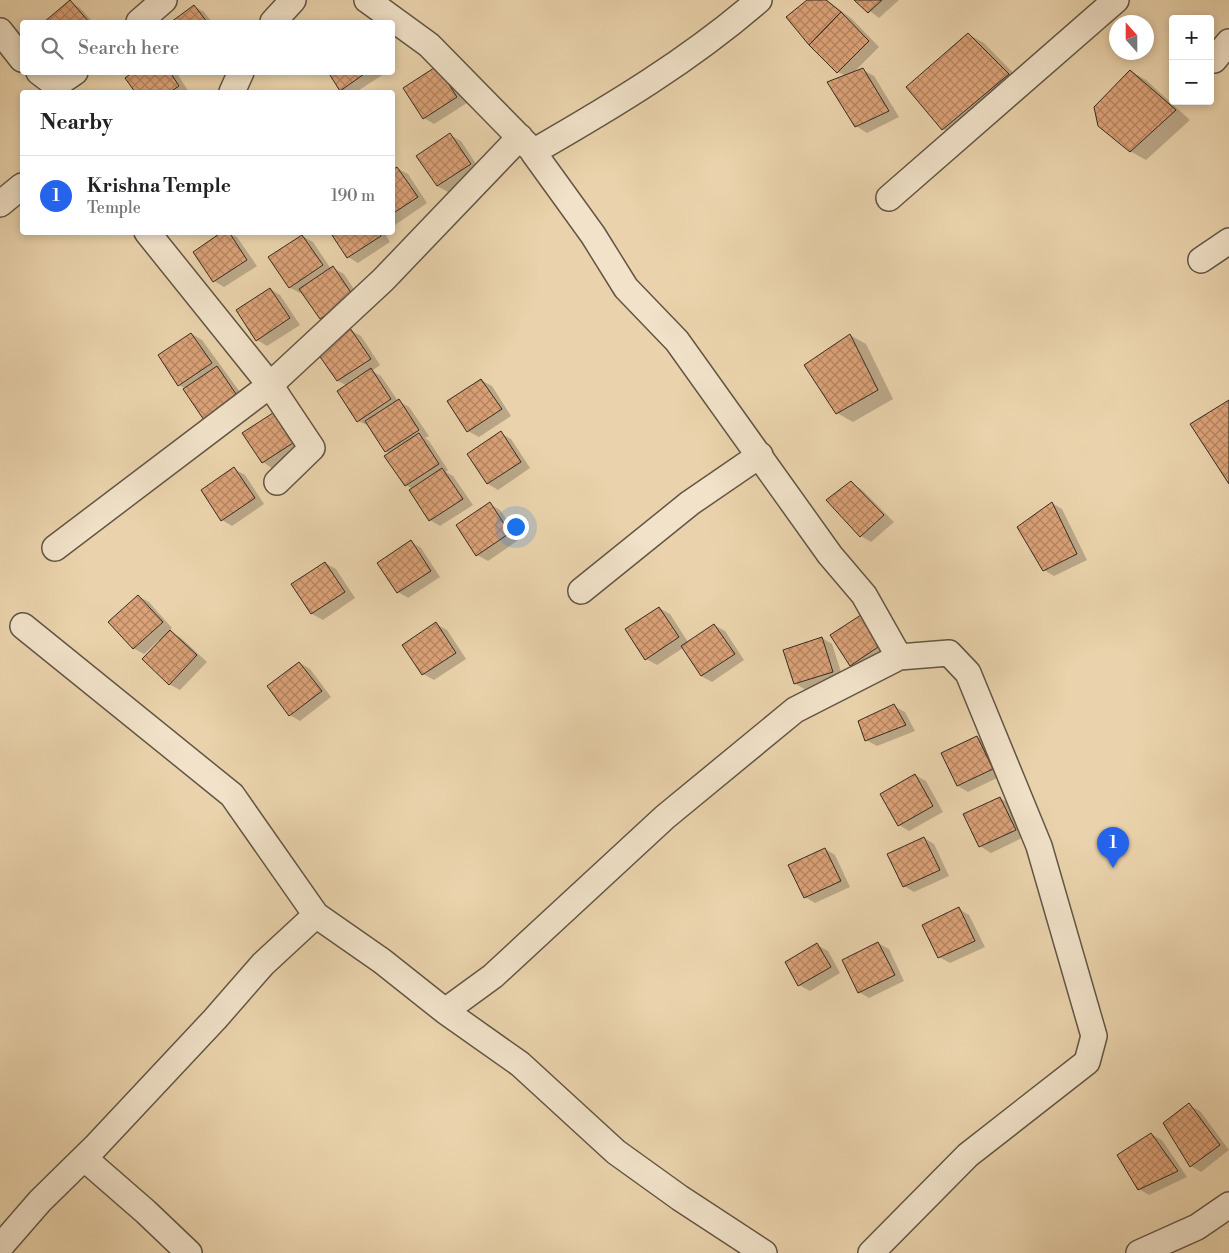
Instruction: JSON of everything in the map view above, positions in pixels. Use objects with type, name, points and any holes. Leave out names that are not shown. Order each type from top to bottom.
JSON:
[{"type":"street","points":[[141,20],[164,0]]},
{"type":"street","points":[[276,20],[293,0]]},
{"type":"street","points":[[367,0],[395,20]]},
{"type":"street","points":[[55,548],[270,385],[526,144],[614,106],[721,34],[760,0]]},
{"type":"street","points":[[889,198],[1116,0]]},
{"type":"street","points":[[395,20],[429,45],[526,144],[593,235],[626,288],[677,341],[830,555],[864,595],[899,657]]},
{"type":"street","points":[[0,31],[20,56]]},
{"type":"street","points":[[233,90],[240,75]]},
{"type":"street","points":[[0,204],[20,188]]},
{"type":"street","points":[[149,235],[270,385],[312,448],[277,482]]},
{"type":"street","points":[[1201,260],[1229,241]]},
{"type":"street","points":[[581,591],[690,503],[760,455]]},
{"type":"street","points":[[23,626],[232,794],[316,915],[382,961],[445,1011],[520,1064],[616,1152],[680,1198],[764,1253]]},
{"type":"street","points":[[445,1011],[493,976],[665,817],[795,710],[899,657],[949,653],[968,673],[1039,846],[1094,1036],[1087,1062],[968,1155],[871,1253]]},
{"type":"street","points":[[3,1248],[40,1201],[84,1158],[215,1019],[263,964],[316,915]]},
{"type":"street","points":[[84,1158],[146,1212],[189,1253]]},
{"type":"street","points":[[1139,1253],[1197,1227],[1229,1206]]},
{"type":"building","points":[[70,0],[87,20],[46,20]]},
{"type":"building","points":[[807,0],[826,0],[841,12],[809,45],[786,17]]},
{"type":"building","points":[[854,0],[882,0],[868,13]]},
{"type":"building","points":[[194,5],[205,20],[174,20]]},
{"type":"building","points":[[841,12],[869,41],[837,73],[809,45]]},
{"type":"building","points":[[968,33],[1009,74],[942,130],[906,87]]},
{"type":"building","points":[[437,66],[457,97],[423,119],[403,88]]},
{"type":"building","points":[[863,68],[889,111],[855,127],[827,82]]},
{"type":"building","points":[[1130,70],[1176,110],[1130,152],[1098,126],[1094,107]]},
{"type":"building","points":[[129,75],[172,75],[179,86],[173,90],[134,90],[125,78]]},
{"type":"building","points":[[330,75],[363,75],[341,90],[339,90]]},
{"type":"building","points":[[450,133],[471,164],[437,186],[416,156]]},
{"type":"building","points":[[397,167],[418,197],[395,212],[395,168]]},
{"type":"building","points":[[218,235],[231,235],[247,260],[213,282],[193,252]]},
{"type":"building","points":[[302,235],[323,265],[289,288],[268,257]]},
{"type":"building","points":[[332,235],[380,235],[381,236],[347,258]]},
{"type":"building","points":[[333,266],[354,297],[320,319],[299,289]]},
{"type":"building","points":[[270,288],[290,318],[256,341],[236,310]]},
{"type":"building","points":[[350,328],[371,359],[337,381],[316,351]]},
{"type":"building","points":[[191,333],[212,363],[178,386],[158,355]]},
{"type":"building","points":[[850,334],[878,390],[836,414],[804,365]]},
{"type":"building","points":[[217,366],[238,397],[204,420],[183,389]]},
{"type":"building","points":[[371,368],[391,399],[357,422],[337,391]]},
{"type":"building","points":[[481,379],[502,409],[467,432],[447,401]]},
{"type":"building","points":[[399,399],[419,430],[385,452],[365,421]]},
{"type":"building","points":[[1229,400],[1229,484],[1190,424]]},
{"type":"building","points":[[276,411],[296,441],[262,463],[242,433]]},
{"type":"building","points":[[501,431],[521,462],[487,484],[467,454]]},
{"type":"building","points":[[419,433],[439,464],[405,486],[384,456]]},
{"type":"building","points":[[234,467],[255,498],[221,521],[201,490]]},
{"type":"building","points":[[442,468],[463,499],[429,521],[409,490]]},
{"type":"building","points":[[851,481],[884,515],[860,537],[826,500]]},
{"type":"building","points":[[490,502],[510,533],[476,556],[456,525]]},
{"type":"building","points":[[1052,502],[1077,554],[1043,571],[1017,527]]},
{"type":"building","points":[[411,540],[431,571],[397,593],[377,563]]},
{"type":"building","points":[[325,562],[345,592],[311,614],[291,584]]},
{"type":"building","points":[[138,595],[163,622],[133,649],[108,622]]},
{"type":"building","points":[[659,607],[679,637],[645,660],[625,629]]},
{"type":"building","points":[[864,613],[884,643],[850,666],[830,635]]},
{"type":"building","points":[[436,622],[456,653],[422,675],[402,645]]},
{"type":"building","points":[[714,624],[735,654],[701,676],[681,646]]},
{"type":"building","points":[[170,630],[197,655],[169,685],[142,659]]},
{"type":"building","points":[[822,637],[833,672],[794,684],[783,650]]},
{"type":"building","points":[[299,662],[322,691],[289,716],[267,686]]},
{"type":"building","points":[[894,704],[906,725],[865,741],[858,721]]},
{"type":"building","points":[[977,736],[993,769],[957,786],[941,753]]},
{"type":"building","points":[[915,774],[933,806],[898,826],[880,794]]},
{"type":"building","points":[[1000,797],[1016,830],[979,847],[963,814]]},
{"type":"building","points":[[924,837],[940,870],[903,887],[887,854]]},
{"type":"building","points":[[825,848],[841,881],[804,898],[788,865]]},
{"type":"building","points":[[959,907],[975,941],[938,958],[922,925]]},
{"type":"building","points":[[878,942],[895,975],[858,993],[842,960]]},
{"type":"building","points":[[817,943],[831,967],[798,986],[785,962]]},
{"type":"building","points":[[1189,1103],[1220,1145],[1190,1167],[1163,1123]]},
{"type":"building","points":[[1151,1133],[1178,1171],[1138,1190],[1117,1155]]},
{"type":"place","name":"Krishna Temple","points":[[1113,868]]}]
